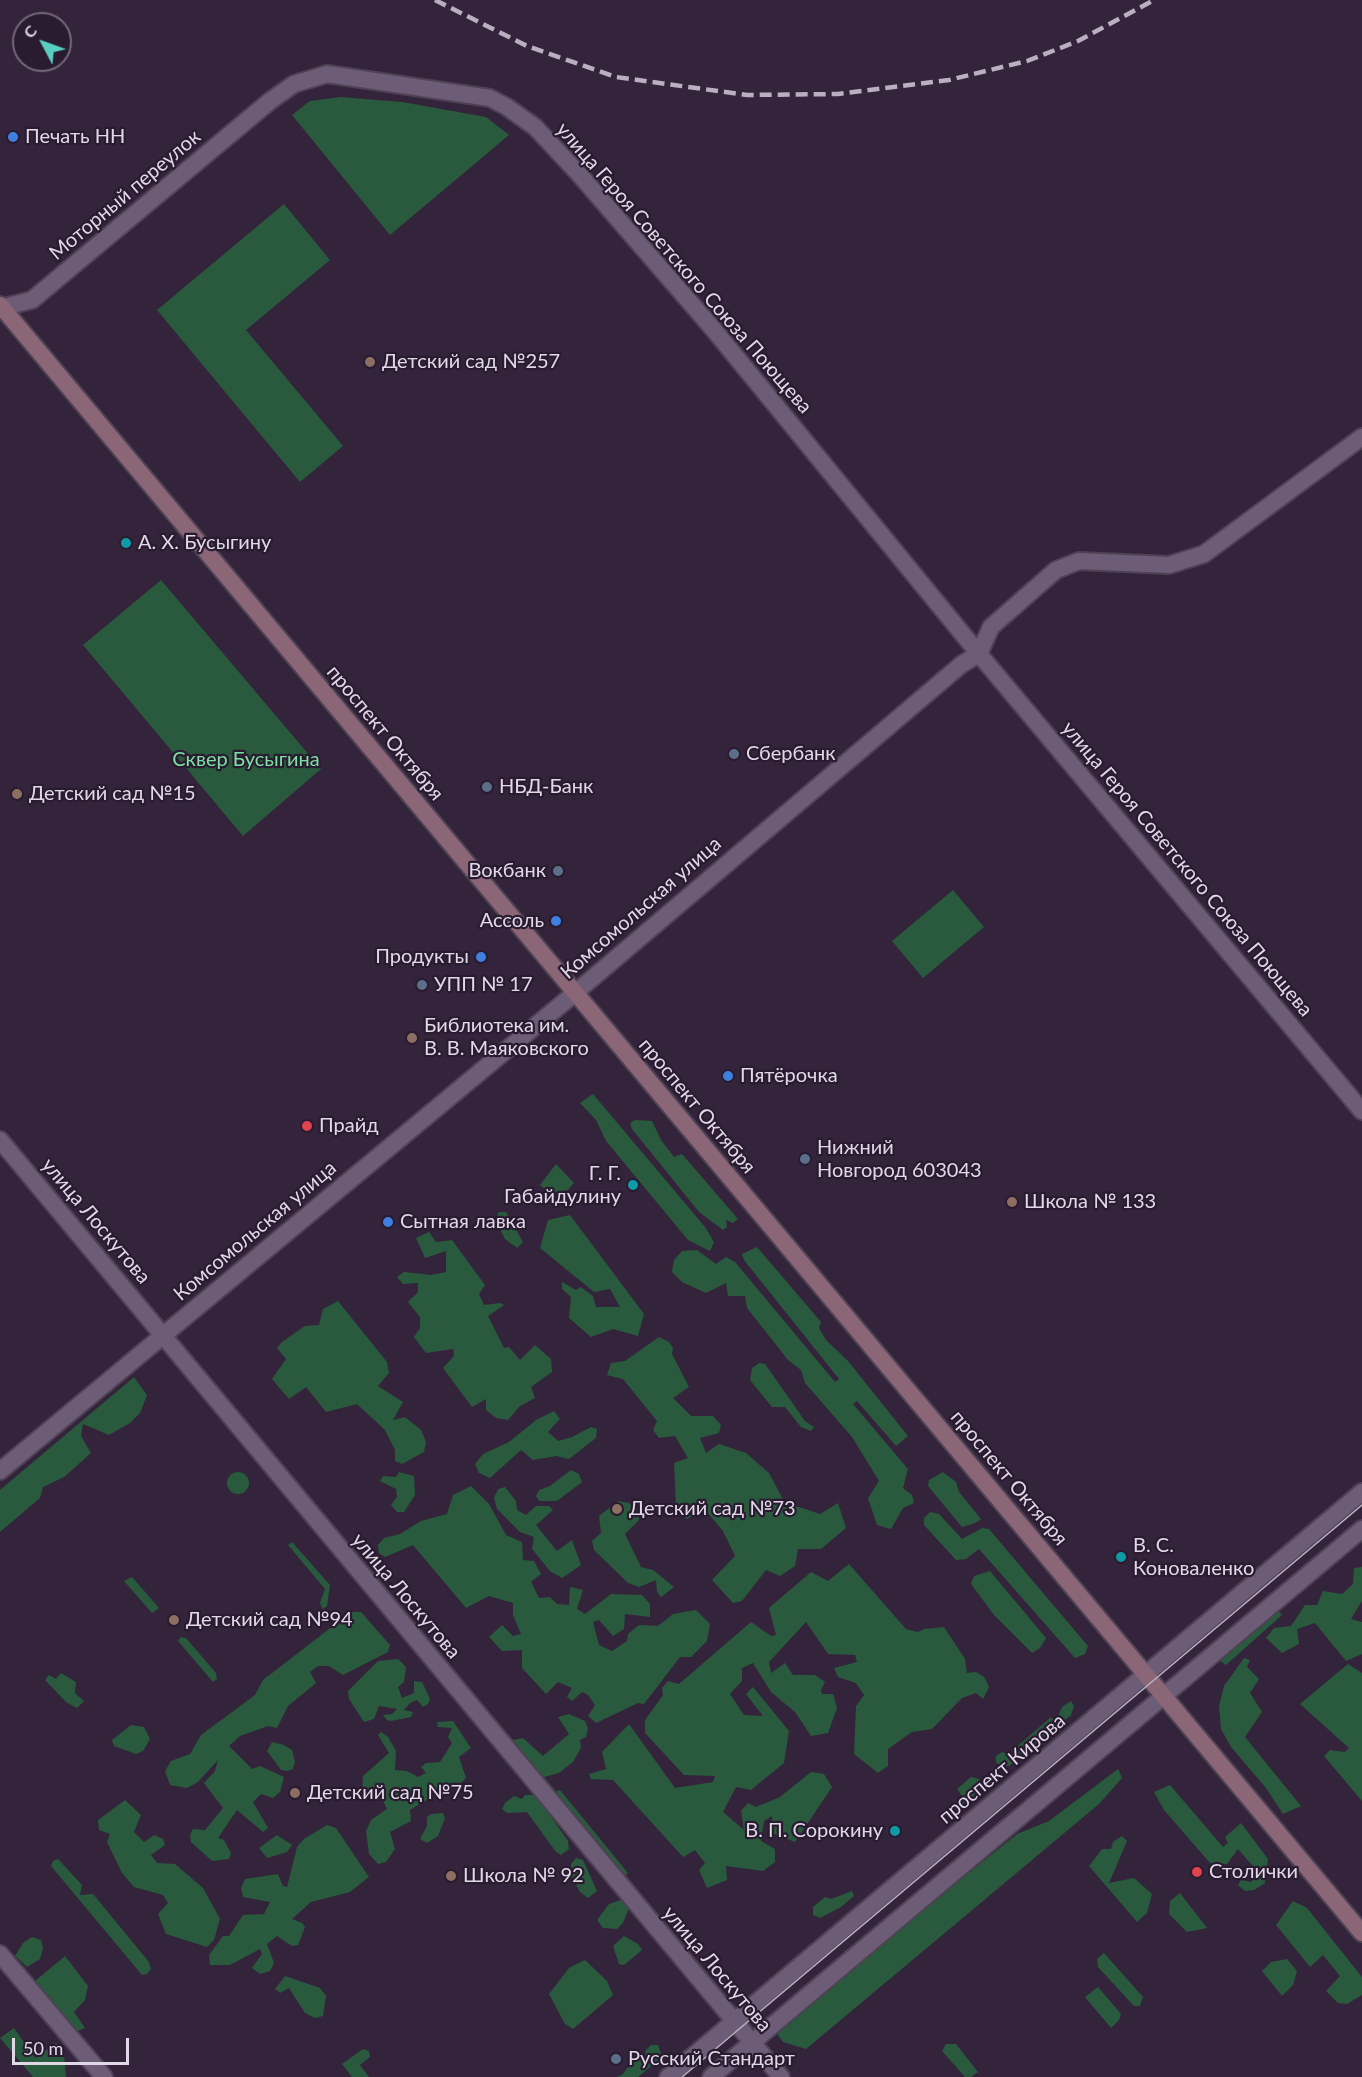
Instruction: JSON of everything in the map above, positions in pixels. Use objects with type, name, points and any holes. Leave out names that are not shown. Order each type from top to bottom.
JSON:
[{"type":"main road","name":"проспект Октября","points":[[1,307],[1362,1933]]},
{"type":"street","name":"улица Героя Советского Союза Поющева","points":[[270,101],[294,84],[327,75],[490,98],[521,115],[579,174],[714,330],[979,654],[1362,1111]]},
{"type":"street","name":"Моторный переулок","points":[[1,307],[32,300],[270,101]]},
{"type":"street","points":[[979,654],[991,627],[1056,570],[1079,561],[1169,565],[1204,554],[1362,437]]},
{"type":"street","name":"Комсомольская улица","points":[[0,1471],[575,993],[962,664],[979,654]]},
{"type":"street","name":"улица Лоскутова","points":[[0,1140],[781,2077]]},
{"type":"street","name":"проспект Кирова","points":[[668,2077],[1362,1492]]},
{"type":"street","points":[[711,2077],[1362,1530]]},
{"type":"street","points":[[0,1954],[104,2077]]},
{"type":"green space","points":[[341,97],[402,102],[486,117],[509,135],[390,235],[292,115],[310,101]]},
{"type":"green space","points":[[284,204],[330,260],[246,330],[343,446],[300,482],[157,310]]},
{"type":"green space","name":"Сквер Бусыгина","points":[[161,580],[321,769],[243,836],[83,645]]},
{"type":"green space","points":[[953,890],[984,927],[923,978],[892,941]]},
{"type":"green space","points":[[593,1094],[705,1227],[714,1242],[710,1251],[688,1240],[606,1141],[596,1120],[580,1103]]},
{"type":"green space","points":[[635,1120],[652,1121],[661,1140],[674,1157],[682,1154],[738,1219],[733,1223],[726,1220],[727,1227],[723,1230],[699,1212],[632,1129],[630,1123]]},
{"type":"green space","points":[[556,1164],[574,1183],[568,1190],[550,1193],[540,1185]]},
{"type":"green space","points":[[499,1212],[506,1212],[523,1242],[517,1248],[505,1239],[495,1219]]},
{"type":"green space","points":[[570,1215],[644,1314],[638,1336],[613,1329],[591,1337],[569,1318],[571,1297],[562,1289],[562,1282],[576,1290],[581,1287],[593,1296],[596,1307],[620,1307],[610,1289],[594,1292],[540,1248],[548,1220]]},
{"type":"green space","points":[[429,1232],[436,1242],[452,1240],[485,1285],[479,1294],[484,1305],[500,1303],[504,1305],[488,1316],[504,1348],[509,1347],[520,1360],[535,1345],[551,1359],[552,1372],[531,1387],[535,1398],[520,1406],[508,1420],[496,1418],[486,1410],[486,1399],[472,1407],[443,1368],[454,1356],[453,1349],[426,1353],[414,1337],[420,1328],[420,1317],[408,1302],[418,1292],[418,1283],[403,1284],[397,1277],[404,1272],[431,1275],[446,1272],[446,1251],[425,1258],[416,1238]]},
{"type":"green space","points":[[757,1247],[821,1322],[819,1328],[826,1340],[848,1361],[908,1436],[896,1446],[857,1401],[853,1404],[908,1469],[903,1488],[912,1495],[914,1503],[903,1508],[891,1529],[877,1525],[868,1498],[879,1481],[852,1437],[805,1383],[801,1370],[788,1360],[747,1308],[745,1296],[728,1296],[726,1283],[706,1293],[682,1282],[672,1272],[674,1260],[682,1251],[697,1250],[716,1264],[726,1257],[735,1262],[835,1382],[839,1379],[744,1260],[742,1254]]},
{"type":"green space","points":[[338,1301],[387,1362],[389,1373],[378,1386],[403,1402],[393,1420],[405,1417],[421,1430],[426,1442],[424,1452],[402,1464],[395,1461],[395,1450],[385,1430],[357,1404],[326,1412],[306,1387],[289,1399],[272,1379],[286,1359],[277,1348],[282,1342],[305,1326],[319,1325],[323,1309]]},
{"type":"green space","points":[[659,1337],[669,1342],[673,1348],[672,1354],[689,1387],[673,1398],[691,1416],[713,1416],[721,1425],[719,1433],[700,1438],[706,1453],[719,1444],[746,1453],[769,1473],[786,1505],[820,1514],[838,1503],[846,1528],[821,1549],[798,1549],[795,1566],[780,1576],[766,1570],[742,1601],[733,1603],[712,1580],[735,1556],[723,1531],[706,1511],[686,1519],[676,1507],[674,1463],[688,1458],[675,1436],[659,1438],[653,1430],[657,1421],[623,1379],[607,1375],[611,1363],[625,1361]]},
{"type":"green space","points":[[759,1363],[765,1364],[805,1421],[814,1427],[811,1431],[801,1427],[785,1407],[772,1407],[750,1380],[752,1368]]},
{"type":"green space","points":[[134,1377],[147,1395],[140,1413],[130,1423],[109,1435],[83,1424],[81,1436],[91,1453],[64,1477],[43,1487],[40,1498],[0,1532],[0,1490]]},
{"type":"green space","points":[[554,1411],[560,1419],[548,1432],[558,1441],[591,1427],[597,1429],[596,1438],[569,1459],[556,1456],[533,1460],[521,1450],[490,1478],[479,1473],[475,1464],[483,1454],[509,1442],[536,1420]]},
{"type":"green space","points":[[571,1470],[579,1474],[582,1482],[557,1501],[539,1501],[536,1496],[539,1490],[550,1486]]},
{"type":"green space","points":[[238,1472],[246,1475],[249,1483],[246,1491],[238,1494],[230,1491],[227,1483],[230,1475]]},
{"type":"green space","points":[[399,1472],[414,1476],[415,1495],[404,1512],[397,1512],[391,1505],[397,1497],[396,1489],[380,1481],[383,1476],[396,1477]]},
{"type":"green space","points":[[943,1472],[956,1482],[959,1492],[981,1519],[962,1527],[928,1486],[929,1480]]},
{"type":"green space","points":[[471,1486],[489,1504],[506,1535],[522,1542],[523,1560],[534,1561],[541,1574],[531,1582],[539,1598],[550,1597],[557,1604],[569,1605],[570,1587],[583,1590],[577,1609],[585,1614],[611,1594],[642,1595],[650,1604],[650,1617],[625,1614],[624,1629],[613,1636],[599,1620],[593,1622],[599,1645],[612,1651],[627,1641],[628,1634],[639,1625],[658,1626],[673,1614],[696,1610],[710,1624],[707,1641],[691,1657],[680,1657],[644,1704],[638,1703],[596,1723],[588,1716],[595,1705],[588,1695],[582,1692],[572,1701],[567,1697],[572,1688],[558,1682],[546,1694],[522,1668],[522,1650],[502,1651],[489,1637],[502,1625],[513,1636],[521,1634],[513,1615],[513,1603],[489,1596],[466,1608],[413,1545],[385,1557],[379,1553],[378,1545],[384,1538],[400,1534],[421,1521],[447,1514],[453,1495]]},
{"type":"green space","points":[[505,1487],[516,1501],[517,1510],[526,1515],[536,1506],[549,1506],[553,1510],[536,1525],[557,1551],[572,1540],[581,1565],[562,1578],[550,1571],[532,1549],[534,1537],[520,1532],[497,1509],[494,1498],[498,1489]]},
{"type":"green space","points":[[618,1501],[629,1503],[637,1510],[639,1520],[625,1534],[641,1567],[653,1570],[674,1587],[661,1597],[657,1592],[656,1580],[639,1587],[628,1583],[594,1550],[592,1541],[601,1533],[599,1516]]},
{"type":"green space","points":[[930,1512],[939,1514],[962,1539],[982,1528],[989,1529],[1088,1646],[1085,1654],[1075,1658],[979,1549],[966,1559],[956,1560],[924,1525],[924,1518]]},
{"type":"green space","points":[[292,1542],[330,1585],[327,1606],[323,1609],[320,1603],[325,1589],[288,1545]]},
{"type":"green space","points":[[849,1564],[906,1629],[918,1632],[924,1629],[944,1627],[965,1659],[967,1673],[976,1672],[984,1677],[989,1687],[983,1699],[976,1693],[962,1698],[932,1729],[912,1732],[888,1749],[888,1766],[878,1773],[854,1754],[856,1706],[864,1695],[856,1683],[838,1677],[834,1668],[857,1662],[855,1655],[828,1654],[806,1622],[769,1662],[771,1673],[785,1663],[793,1675],[815,1675],[825,1682],[821,1690],[822,1694],[833,1694],[837,1708],[828,1733],[811,1736],[795,1712],[771,1692],[753,1663],[742,1668],[742,1681],[730,1694],[744,1715],[763,1716],[746,1694],[753,1687],[789,1731],[784,1763],[751,1790],[736,1787],[723,1812],[744,1830],[741,1811],[748,1803],[756,1807],[780,1797],[811,1772],[824,1774],[832,1787],[795,1842],[772,1833],[772,1816],[764,1821],[761,1841],[775,1849],[775,1862],[763,1871],[726,1866],[727,1880],[707,1888],[699,1870],[705,1863],[695,1850],[683,1857],[613,1780],[591,1779],[589,1774],[606,1769],[602,1752],[629,1724],[675,1788],[713,1782],[715,1776],[684,1775],[645,1733],[645,1720],[663,1695],[662,1688],[668,1681],[679,1684],[751,1622],[771,1636],[776,1635],[769,1608],[811,1572],[828,1581]]},
{"type":"green space","points":[[1362,1567],[1362,1601],[1351,1619],[1362,1622],[1362,1654],[1346,1661],[1315,1623],[1297,1629],[1299,1644],[1282,1653],[1266,1638],[1274,1628],[1291,1626],[1305,1605],[1317,1605],[1323,1591],[1342,1594],[1353,1584],[1354,1568]]},
{"type":"green space","points":[[990,1571],[1046,1638],[1040,1648],[1032,1653],[994,1615],[971,1584],[974,1576]]},
{"type":"green space","points":[[132,1577],[159,1608],[152,1613],[124,1581]]},
{"type":"green space","points":[[1275,1607],[1282,1615],[1226,1665],[1217,1659]]},
{"type":"green space","points":[[351,1612],[361,1612],[390,1645],[388,1652],[343,1675],[329,1666],[318,1666],[310,1672],[316,1683],[288,1706],[277,1728],[268,1726],[240,1736],[229,1746],[252,1769],[260,1766],[284,1777],[280,1792],[273,1798],[261,1794],[253,1802],[268,1828],[263,1832],[237,1810],[218,1838],[224,1840],[231,1853],[229,1859],[212,1861],[191,1842],[190,1835],[193,1829],[205,1830],[223,1808],[204,1783],[215,1771],[218,1760],[198,1782],[187,1788],[170,1785],[165,1771],[171,1761],[190,1754],[201,1735],[255,1695],[263,1680]]},
{"type":"green space","points":[[181,1637],[186,1638],[216,1673],[217,1679],[213,1682],[178,1641]]},
{"type":"green space","points":[[1244,1658],[1250,1660],[1247,1667],[1259,1679],[1250,1693],[1262,1712],[1245,1737],[1301,1806],[1283,1814],[1266,1788],[1231,1747],[1221,1729],[1219,1706],[1224,1686]]},
{"type":"green space","points":[[398,1659],[406,1667],[404,1682],[398,1687],[402,1698],[414,1693],[414,1681],[422,1682],[430,1699],[428,1704],[423,1707],[417,1700],[410,1703],[404,1710],[413,1712],[411,1717],[391,1721],[383,1715],[392,1714],[397,1709],[379,1706],[374,1719],[364,1722],[349,1699],[348,1691],[378,1661]]},
{"type":"green space","points":[[1348,1664],[1362,1673],[1362,1801],[1324,1756],[1330,1750],[1345,1752],[1349,1748],[1300,1704]]},
{"type":"green space","points":[[61,1673],[76,1682],[75,1693],[84,1701],[77,1708],[66,1702],[45,1680],[49,1675],[56,1679]]},
{"type":"green space","points":[[1071,1701],[1074,1706],[1071,1715],[1009,1766],[1000,1766],[996,1762],[996,1756],[1002,1752],[1013,1756],[1012,1751],[1050,1718],[1057,1719],[1062,1707]]},
{"type":"green space","points":[[569,1714],[585,1721],[588,1728],[586,1737],[580,1740],[581,1748],[573,1762],[559,1773],[544,1777],[531,1772],[508,1741],[523,1738],[543,1756],[569,1734],[558,1717]]},
{"type":"green space","points":[[453,1721],[471,1748],[459,1757],[466,1778],[459,1785],[441,1791],[410,1810],[411,1821],[390,1832],[395,1849],[386,1862],[378,1864],[369,1854],[366,1831],[371,1820],[387,1809],[383,1801],[362,1794],[363,1776],[389,1753],[378,1735],[381,1732],[388,1737],[396,1751],[395,1770],[407,1771],[418,1777],[426,1773],[421,1767],[426,1763],[440,1762],[452,1743],[448,1737],[452,1728],[438,1727],[437,1722]]},
{"type":"green space","points":[[131,1725],[144,1727],[150,1739],[143,1751],[136,1754],[114,1746],[112,1740]]},
{"type":"green space","points":[[272,1742],[292,1750],[295,1762],[293,1769],[281,1770],[267,1751]]},
{"type":"green space","points":[[1118,1769],[1122,1778],[1099,1804],[806,2049],[783,2042],[775,2031],[857,1963],[1017,1834],[1049,1821]]},
{"type":"green space","points":[[971,1777],[979,1779],[985,1787],[956,1810],[953,1806],[962,1796],[957,1789]]},
{"type":"green space","points":[[1170,1785],[1223,1847],[1228,1843],[1225,1837],[1241,1823],[1268,1859],[1265,1883],[1254,1890],[1245,1891],[1238,1885],[1241,1880],[1251,1882],[1257,1875],[1252,1865],[1238,1849],[1227,1864],[1210,1863],[1164,1810],[1154,1792]]},
{"type":"green space","points":[[560,1790],[628,1873],[621,1879],[553,1793]]},
{"type":"green space","points":[[525,1795],[533,1795],[540,1801],[568,1841],[569,1849],[561,1855],[556,1852],[527,1812],[507,1813],[502,1809],[505,1803],[514,1796],[522,1799]]},
{"type":"green space","points":[[125,1800],[141,1815],[134,1832],[144,1842],[154,1835],[163,1839],[165,1845],[151,1855],[157,1863],[175,1864],[203,1888],[220,1919],[214,1940],[207,1947],[166,1934],[158,1914],[168,1903],[163,1895],[134,1887],[122,1873],[107,1842],[110,1834],[99,1830],[98,1820]]},
{"type":"green space","points":[[443,1813],[445,1818],[438,1836],[427,1843],[420,1839],[427,1826],[427,1817],[431,1814]]},
{"type":"green space","points":[[327,1825],[336,1828],[369,1877],[350,1892],[311,1902],[292,1919],[302,1923],[305,1927],[298,1945],[292,1946],[277,1936],[267,1944],[274,1963],[270,1971],[260,1974],[252,1968],[262,1954],[260,1949],[230,1965],[210,1965],[209,1955],[223,1936],[229,1936],[243,1915],[264,1914],[270,1902],[243,1897],[241,1888],[245,1879],[278,1874],[283,1886],[287,1887],[297,1847],[304,1839]]},
{"type":"green space","points":[[277,1835],[292,1845],[287,1852],[267,1858],[259,1848]]},
{"type":"green space","points":[[1122,1836],[1127,1841],[1109,1883],[1134,1878],[1152,1894],[1147,1913],[1137,1922],[1089,1866],[1102,1849],[1111,1849],[1113,1842]]},
{"type":"green space","points":[[576,1858],[583,1860],[597,1891],[588,1898],[580,1892],[571,1875],[571,1864]]},
{"type":"green space","points":[[58,1859],[82,1885],[80,1895],[93,1894],[149,1962],[151,1969],[147,1974],[142,1975],[51,1866],[53,1861]]},
{"type":"green space","points":[[852,1891],[854,1896],[841,1907],[820,1918],[813,1915],[813,1907],[825,1897],[831,1899]]},
{"type":"green space","points":[[1180,1893],[1207,1928],[1187,1932],[1169,1914],[1170,1901]]},
{"type":"green space","points":[[621,1900],[629,1908],[623,1923],[617,1929],[603,1928],[597,1920],[609,1904]]},
{"type":"green space","points":[[1293,1901],[1307,1908],[1362,1977],[1362,1995],[1347,2004],[1338,2003],[1326,1991],[1340,1976],[1323,1955],[1310,1967],[1276,1925]]},
{"type":"green space","points":[[624,1936],[638,1944],[642,1950],[624,1965],[619,1964],[613,1946]]},
{"type":"green space","points":[[32,1937],[41,1940],[43,1949],[40,1959],[27,1967],[15,1956],[23,1943]]},
{"type":"green space","points":[[1104,1953],[1143,1997],[1140,2006],[1134,2006],[1098,1967],[1097,1959]]},
{"type":"green space","points":[[65,1956],[88,1986],[85,2000],[74,2012],[85,2028],[76,2032],[35,1981]]},
{"type":"green space","points":[[1287,1959],[1297,1971],[1293,1985],[1282,1996],[1262,1971],[1271,1962]]},
{"type":"green space","points":[[585,1960],[607,1981],[613,1995],[573,2029],[565,2024],[549,1994],[569,1968]]},
{"type":"green space","points":[[285,1976],[320,1988],[326,1996],[323,2016],[315,2018],[305,2013],[289,1988],[280,1993],[275,1989]]},
{"type":"green space","points":[[1098,1987],[1121,2014],[1119,2020],[1111,2028],[1085,1997]]},
{"type":"green space","points":[[14,2028],[35,2058],[56,2043],[64,2054],[66,2077],[33,2077],[0,2038]]},
{"type":"green space","points":[[946,2044],[956,2044],[978,2072],[971,2077],[965,2077],[942,2051]]},
{"type":"green space","points":[[651,2045],[658,2045],[662,2057],[638,2077],[616,2077],[622,2075],[632,2062],[645,2057],[646,2050]]},
{"type":"green space","points":[[363,2049],[369,2051],[370,2057],[360,2065],[369,2077],[352,2077],[342,2064]]},
{"type":"tram line","points":[[682,2077],[1362,1505]]},
{"type":"railway","points":[[435,0],[527,46],[616,77],[747,95],[838,94],[949,80],[1027,61],[1078,41],[1154,0]]},
{"type":"place","name":"Печать НН","points":[[13,137]]},
{"type":"place","name":"Детский сад №257","points":[[370,362]]},
{"type":"place","name":"А. Х. Бусыгину","points":[[126,543]]},
{"type":"place","name":"Сбербанк","points":[[734,754]]},
{"type":"place","name":"НБД-Банк","points":[[487,787]]},
{"type":"place","name":"Детский сад №15","points":[[17,794]]},
{"type":"place","name":"Вокбанк","points":[[558,871]]},
{"type":"place","name":"Ассоль","points":[[556,921]]},
{"type":"place","name":"Продукты","points":[[481,957]]},
{"type":"place","name":"УПП № 17","points":[[422,985]]},
{"type":"place","name":"Библиотека им. В. В. Маяковского","points":[[412,1038]]},
{"type":"place","name":"Пятёрочка","points":[[728,1076]]},
{"type":"place","name":"Прайд","points":[[307,1126]]},
{"type":"place","name":"Нижний Новгород 603043","points":[[805,1159]]},
{"type":"place","name":"Г. Г. Габайдулину","points":[[633,1185]]},
{"type":"place","name":"Школа № 133","points":[[1012,1202]]},
{"type":"place","name":"Сытная лавка","points":[[388,1222]]},
{"type":"place","name":"Детский сад №73","points":[[617,1509]]},
{"type":"place","name":"В. С. Коноваленко","points":[[1121,1557]]},
{"type":"place","name":"Детский сад №94","points":[[174,1620]]},
{"type":"place","name":"Детский сад №75","points":[[295,1793]]},
{"type":"place","name":"В. П. Сорокину","points":[[895,1831]]},
{"type":"place","name":"Столички","points":[[1197,1872]]},
{"type":"place","name":"Школа № 92","points":[[451,1876]]},
{"type":"place","name":"Русский Стандарт","points":[[616,2059]]}]
